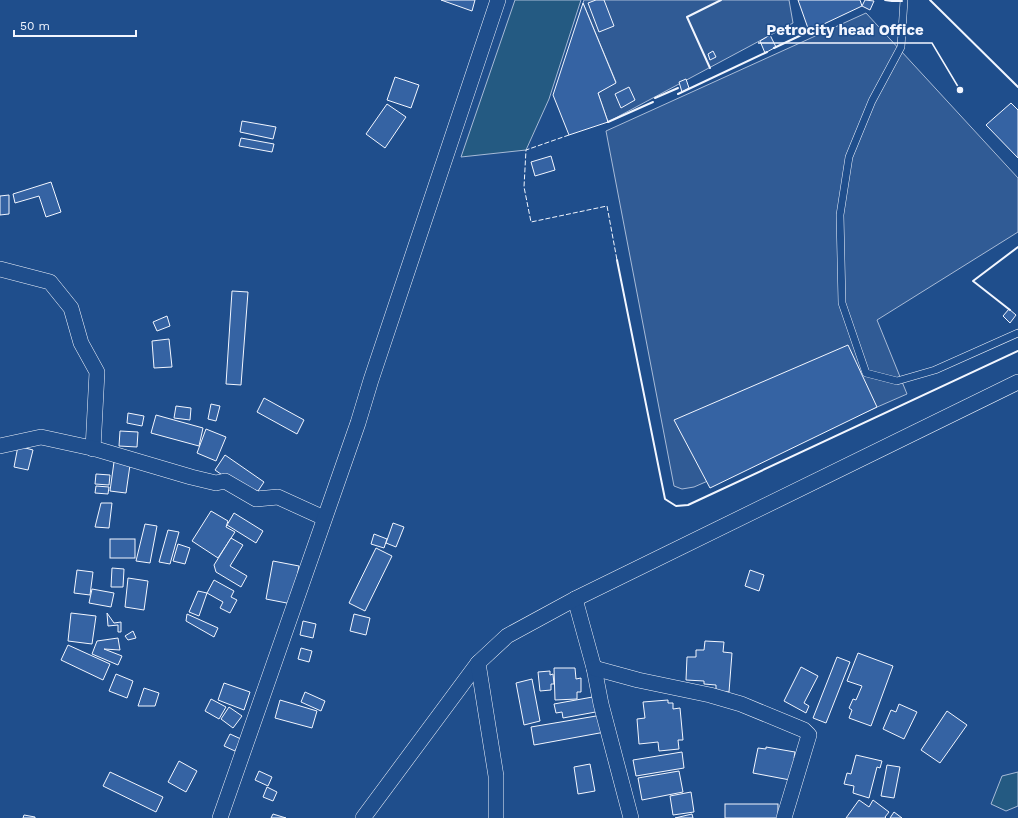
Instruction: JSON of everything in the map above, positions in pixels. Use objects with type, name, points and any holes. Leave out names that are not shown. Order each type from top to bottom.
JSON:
[{"type":"street","points":[[220,818],[358,422],[498,0]]},
{"type":"street","points":[[0,269],[50,282],[71,308],[81,342],[97,372],[93,449]]},
{"type":"street","points":[[364,818],[478,663],[507,636],[575,599],[1018,382]]},
{"type":"street","points":[[0,446],[41,437],[93,449],[216,483],[225,481],[256,499],[278,497],[324,518]]},
{"type":"street","points":[[575,599],[594,668],[601,704],[631,818]]},
{"type":"street","points":[[478,663],[496,776],[496,818]]},
{"type":"street","points":[[594,668],[638,680],[710,695],[741,704],[804,730],[809,735],[784,818]]},
{"type":"lane","points":[[904,0],[901,47],[872,100],[849,157],[840,215],[842,303],[866,372],[897,381],[935,370],[1018,333]]},
{"type":"shaded area","points":[[515,0],[581,0],[549,99],[526,150],[461,157]]},
{"type":"shaded area","points":[[584,0],[789,0],[793,23],[608,122],[598,93],[616,82],[583,3]]},
{"type":"shaded area","points":[[866,13],[1018,178],[1018,232],[877,320],[907,394],[694,487],[682,489],[674,486],[606,131]]},
{"type":"shaded area","points":[[1018,772],[1018,806],[1006,811],[991,804],[1002,776]]},
{"type":"building","points":[[441,0],[475,0],[472,11]]},
{"type":"building","points":[[596,0],[604,0],[614,26],[599,32],[588,3]]},
{"type":"building","points":[[798,0],[860,0],[862,6],[809,31]]},
{"type":"building","points":[[865,0],[874,1],[870,10],[862,6]]},
{"type":"building","points":[[583,3],[616,83],[598,93],[608,122],[569,135],[553,95]]},
{"type":"building","points":[[770,35],[776,47],[765,53],[760,41]]},
{"type":"building","points":[[713,51],[716,57],[710,60],[708,54]]},
{"type":"building","points":[[395,77],[419,85],[411,108],[387,100]]},
{"type":"building","points":[[686,79],[689,88],[682,92],[679,82]]},
{"type":"building","points":[[629,87],[635,100],[621,108],[615,94]]},
{"type":"building","points":[[1011,103],[1018,110],[1018,158],[986,125]]},
{"type":"building","points":[[387,104],[406,117],[385,148],[366,134]]},
{"type":"building","points":[[242,121],[276,127],[273,139],[240,132]]},
{"type":"building","points":[[241,138],[274,144],[272,152],[239,146]]},
{"type":"building","points":[[551,156],[555,170],[535,176],[531,162]]},
{"type":"building","points":[[51,182],[61,212],[46,217],[39,196],[15,203],[13,194]]},
{"type":"building","points":[[9,195],[9,214],[0,215],[0,196]]},
{"type":"building","points":[[232,291],[248,292],[241,385],[226,384]]},
{"type":"building","points":[[1009,309],[1016,315],[1010,323],[1003,316]]},
{"type":"building","points":[[167,316],[170,326],[157,331],[153,322]]},
{"type":"building","points":[[169,339],[172,367],[154,368],[152,341]]},
{"type":"building","points":[[848,345],[877,407],[710,488],[674,420]]},
{"type":"building","points":[[264,398],[304,420],[297,434],[257,412]]},
{"type":"building","points":[[211,404],[220,406],[216,421],[208,419]]},
{"type":"building","points":[[176,406],[191,408],[190,420],[174,418]]},
{"type":"building","points":[[128,413],[144,416],[142,426],[127,423]]},
{"type":"building","points":[[156,415],[203,428],[199,446],[151,433]]},
{"type":"building","points":[[206,429],[226,437],[216,461],[197,453]]},
{"type":"building","points":[[120,431],[138,432],[137,447],[119,446]]},
{"type":"building","points":[[18,446],[33,450],[28,470],[14,467]]},
{"type":"building","points":[[225,455],[264,482],[254,497],[215,470]]},
{"type":"building","points":[[114,462],[130,465],[126,493],[110,491]]},
{"type":"building","points":[[96,474],[110,475],[109,485],[95,484]]},
{"type":"building","points":[[96,486],[109,487],[108,494],[95,493]]},
{"type":"building","points":[[101,503],[112,503],[109,528],[95,527]]},
{"type":"building","points":[[211,511],[228,521],[226,527],[235,532],[218,558],[192,541]]},
{"type":"building","points":[[234,513],[263,531],[256,543],[227,525]]},
{"type":"building","points":[[393,523],[404,527],[396,547],[386,543]]},
{"type":"building","points":[[145,524],[157,526],[150,563],[136,561]]},
{"type":"building","points":[[168,530],[179,532],[170,564],[159,562]]},
{"type":"building","points":[[374,534],[387,539],[384,548],[371,544]]},
{"type":"building","points":[[231,538],[243,545],[230,566],[247,576],[241,587],[216,572],[214,565]]},
{"type":"building","points":[[110,539],[135,539],[135,558],[110,558]]},
{"type":"building","points":[[178,544],[190,548],[185,564],[173,561]]},
{"type":"building","points":[[376,548],[392,556],[365,611],[349,603]]},
{"type":"building","points":[[273,561],[299,566],[292,604],[266,599]]},
{"type":"building","points":[[112,568],[124,569],[123,587],[111,587]]},
{"type":"building","points":[[77,570],[93,572],[90,595],[74,593]]},
{"type":"building","points":[[750,570],[764,575],[759,591],[745,586]]},
{"type":"building","points":[[128,578],[148,581],[144,610],[125,607]]},
{"type":"building","points":[[214,580],[234,591],[231,597],[237,600],[230,613],[220,608],[223,602],[207,593]]},
{"type":"building","points":[[92,589],[114,593],[111,607],[89,603]]},
{"type":"building","points":[[198,591],[207,593],[199,616],[189,612]]},
{"type":"building","points":[[71,613],[96,616],[92,644],[68,641]]},
{"type":"building","points":[[107,613],[114,623],[121,622],[121,632],[118,632],[118,625],[108,626]]},
{"type":"building","points":[[187,614],[218,628],[214,637],[186,621]]},
{"type":"building","points":[[354,614],[370,618],[366,635],[350,631]]},
{"type":"building","points":[[303,621],[316,624],[313,638],[300,635]]},
{"type":"building","points":[[133,631],[136,638],[128,640],[125,636]]},
{"type":"building","points":[[118,638],[120,650],[104,649],[122,656],[118,665],[92,654],[97,641]]},
{"type":"building","points":[[705,641],[724,642],[723,652],[732,653],[729,692],[716,691],[716,685],[704,684],[704,681],[686,680],[687,657],[696,657],[696,650],[704,650]]},
{"type":"building","points":[[68,645],[110,664],[103,680],[61,660]]},
{"type":"building","points":[[301,648],[312,651],[309,662],[298,659]]},
{"type":"building","points":[[858,653],[893,666],[871,726],[849,718],[852,710],[849,708],[853,699],[856,700],[862,686],[847,681]]},
{"type":"building","points":[[837,657],[850,662],[826,723],[813,718]]},
{"type":"building","points":[[801,667],[818,676],[804,703],[809,706],[806,713],[784,701]]},
{"type":"building","points":[[554,668],[575,668],[576,679],[581,678],[581,692],[577,692],[577,699],[555,700]]},
{"type":"building","points":[[550,671],[550,675],[553,674],[554,684],[551,684],[551,690],[540,691],[538,672]]},
{"type":"building","points":[[116,674],[133,681],[127,698],[109,691]]},
{"type":"building","points":[[532,679],[540,721],[524,725],[516,683]]},
{"type":"building","points":[[224,683],[250,692],[244,710],[218,700]]},
{"type":"building","points":[[144,688],[159,693],[155,706],[138,706]]},
{"type":"building","points":[[305,692],[325,701],[321,711],[301,702]]},
{"type":"building","points":[[598,696],[601,711],[563,718],[562,712],[556,713],[554,704]]},
{"type":"building","points":[[211,699],[226,707],[219,719],[205,711]]},
{"type":"building","points":[[280,700],[317,711],[312,728],[275,718]]},
{"type":"building","points":[[668,700],[668,703],[673,703],[673,709],[680,708],[683,740],[678,740],[679,749],[659,751],[658,742],[639,744],[637,719],[645,718],[643,702]]},
{"type":"building","points":[[899,704],[917,712],[904,739],[883,729],[891,710],[896,712]]},
{"type":"building","points":[[229,707],[242,716],[233,728],[221,719]]},
{"type":"building","points":[[947,711],[967,725],[940,763],[921,750]]},
{"type":"building","points":[[602,715],[605,732],[534,745],[531,727]]},
{"type":"building","points":[[230,734],[241,739],[235,751],[224,746]]},
{"type":"building","points":[[766,747],[795,752],[794,758],[796,759],[790,780],[753,773],[758,748],[766,749]]},
{"type":"building","points":[[682,752],[684,768],[636,776],[633,760]]},
{"type":"building","points":[[856,755],[882,761],[880,768],[877,767],[869,798],[853,793],[854,786],[844,784],[847,773],[851,774]]},
{"type":"building","points":[[179,761],[197,771],[186,792],[168,782]]},
{"type":"building","points":[[590,764],[595,791],[578,794],[574,767]]},
{"type":"building","points":[[887,765],[900,767],[894,798],[881,796]]},
{"type":"building","points":[[259,771],[272,777],[268,786],[255,780]]},
{"type":"building","points":[[679,771],[683,792],[642,800],[638,778]]},
{"type":"building","points":[[110,772],[163,797],[156,812],[103,786]]},
{"type":"building","points":[[267,787],[277,792],[273,801],[263,797]]},
{"type":"building","points":[[691,792],[694,812],[673,815],[670,796]]},
{"type":"building","points":[[859,800],[869,807],[873,800],[889,812],[885,817],[886,818],[846,818]]},
{"type":"building","points":[[725,804],[778,804],[778,818],[725,818]]},
{"type":"building","points":[[894,812],[902,818],[890,818]]},
{"type":"building","points":[[273,814],[286,818],[271,818]]},
{"type":"building","points":[[692,814],[693,818],[675,818]]},
{"type":"building","points":[[24,815],[35,817],[35,818],[23,818]]},
{"type":"fence","points":[[569,135],[526,150],[524,187],[531,222],[607,206],[617,260]]},
{"type":"wall","points":[[710,68],[687,17],[721,0]]},
{"type":"wall","points":[[885,0],[902,1]]},
{"type":"wall","points":[[930,0],[1018,87]]},
{"type":"wall","points":[[774,48],[812,30]]},
{"type":"wall","points":[[678,94],[767,52]]},
{"type":"wall","points":[[655,98],[678,88]]},
{"type":"wall","points":[[608,122],[653,102]]},
{"type":"wall","points":[[1010,310],[973,281],[1018,247]]},
{"type":"wall","points":[[617,260],[665,499],[676,506],[688,505],[1018,351]]},
{"type":"place","name":"Petrocity head Office","points":[[960,90]]}]
